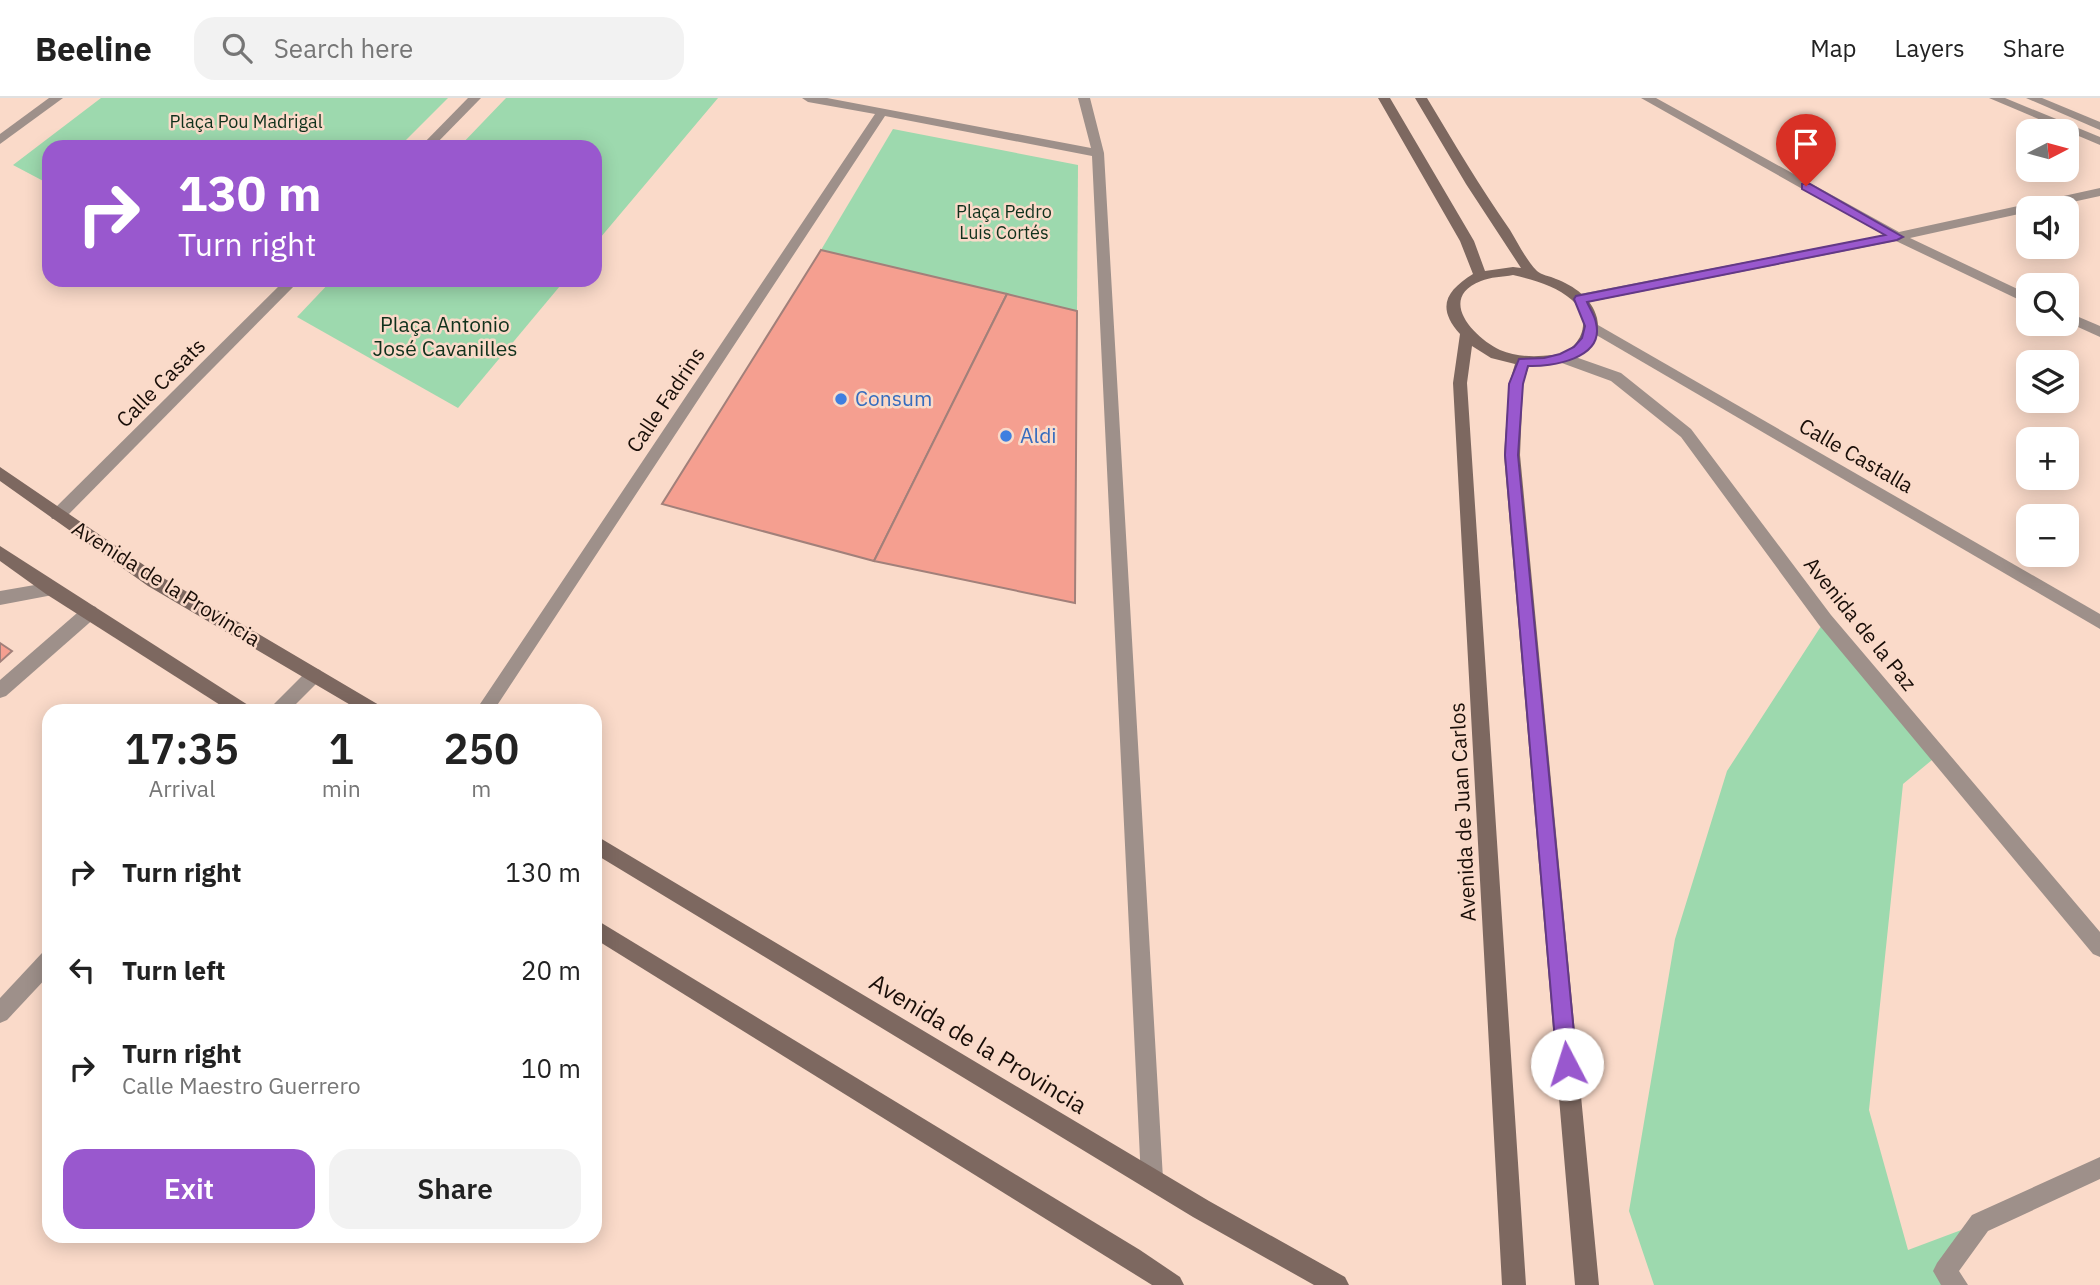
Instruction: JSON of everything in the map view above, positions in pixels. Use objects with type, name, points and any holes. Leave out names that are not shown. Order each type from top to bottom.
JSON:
[{"type":"main road","points":[[1384,98],[1467,241],[1480,275]]},
{"type":"main road","points":[[1421,98],[1472,184],[1532,274]]},
{"type":"main road","points":[[1513,271],[1532,274],[1550,280],[1580,299],[1591,326],[1588,339],[1579,350],[1564,358],[1523,362],[1501,357],[1466,336],[1456,323],[1453,299],[1468,281],[1480,275],[1513,271]]},
{"type":"main road","name":"Avenida de Juan Carlos","points":[[1466,336],[1460,383],[1514,1285]]},
{"type":"main road","points":[[1523,362],[1516,384],[1511,455],[1587,1285]]},
{"type":"main road","name":"Avenida de la Provincia","points":[[0,472],[154,581],[363,704]]},
{"type":"main road","points":[[0,552],[52,589],[233,704]]},
{"type":"main road","name":"Avenida de la Provincia","points":[[602,848],[1152,1179],[1337,1285]]},
{"type":"main road","points":[[602,932],[1158,1281]]},
{"type":"street","points":[[0,140],[57,98]]},
{"type":"street","points":[[433,140],[475,98]]},
{"type":"street","points":[[808,98],[1098,153]]},
{"type":"street","points":[[1084,98],[1098,153],[1152,1179]]},
{"type":"street","points":[[1647,98],[1897,237],[2016,293]]},
{"type":"street","points":[[1995,98],[2100,141]]},
{"type":"street","points":[[2032,98],[2100,126]]},
{"type":"street","name":"Calle Fadrins","points":[[489,704],[882,112]]},
{"type":"street","points":[[1580,299],[1897,237],[2100,192]]},
{"type":"street","name":"Calle Casats","points":[[58,515],[286,287]]},
{"type":"street","points":[[2079,322],[2100,332]]},
{"type":"street","name":"Calle Castalla","points":[[1591,326],[2100,622]]},
{"type":"street","name":"Avenida de la Paz","points":[[1564,358],[1616,377],[1686,433],[1825,620],[2100,947]]},
{"type":"street","points":[[0,598],[52,589]]},
{"type":"street","points":[[0,691],[90,612]]},
{"type":"street","points":[[285,704],[314,675]]},
{"type":"street","points":[[0,1013],[42,968]]},
{"type":"street","points":[[1956,1285],[1945,1271],[1980,1223],[2100,1168]]},
{"type":"green space","name":"Plaça Pou Madrigal","points":[[101,98],[448,98],[406,140],[46,140]]},
{"type":"green space","points":[[506,98],[718,98],[602,236],[602,140],[466,140]]},
{"type":"green space","name":"Plaça Pedro Luis Cortés","points":[[893,129],[1078,165],[1077,311],[821,250]]},
{"type":"green space","name":"Plaça Pou Madrigal","points":[[42,143],[42,180],[13,165]]},
{"type":"green space","name":"Plaça Antonio José Cavanilles","points":[[325,287],[559,287],[458,408],[297,317]]},
{"type":"green space","points":[[1825,620],[1938,755],[1903,784],[1869,1110],[1908,1250],[1980,1223],[1946,1271],[1956,1285],[1654,1285],[1629,1211],[1675,939],[1727,771]]},
{"type":"building","name":"Consum","points":[[821,250],[1007,294],[874,561],[662,504]]},
{"type":"building","name":"Aldi","points":[[1007,294],[1077,311],[1075,603],[874,561]]},
{"type":"building","points":[[0,643],[12,651],[0,662]]},
{"type":"place","name":"Consum","points":[[841,399]]},
{"type":"place","name":"Aldi","points":[[1006,436]]},
{"type":"route","points":[[1567,1064],[1511,455],[1516,384],[1523,362],[1564,358],[1579,350],[1588,339],[1591,326],[1580,299],[1897,237],[1806,186]]}]
